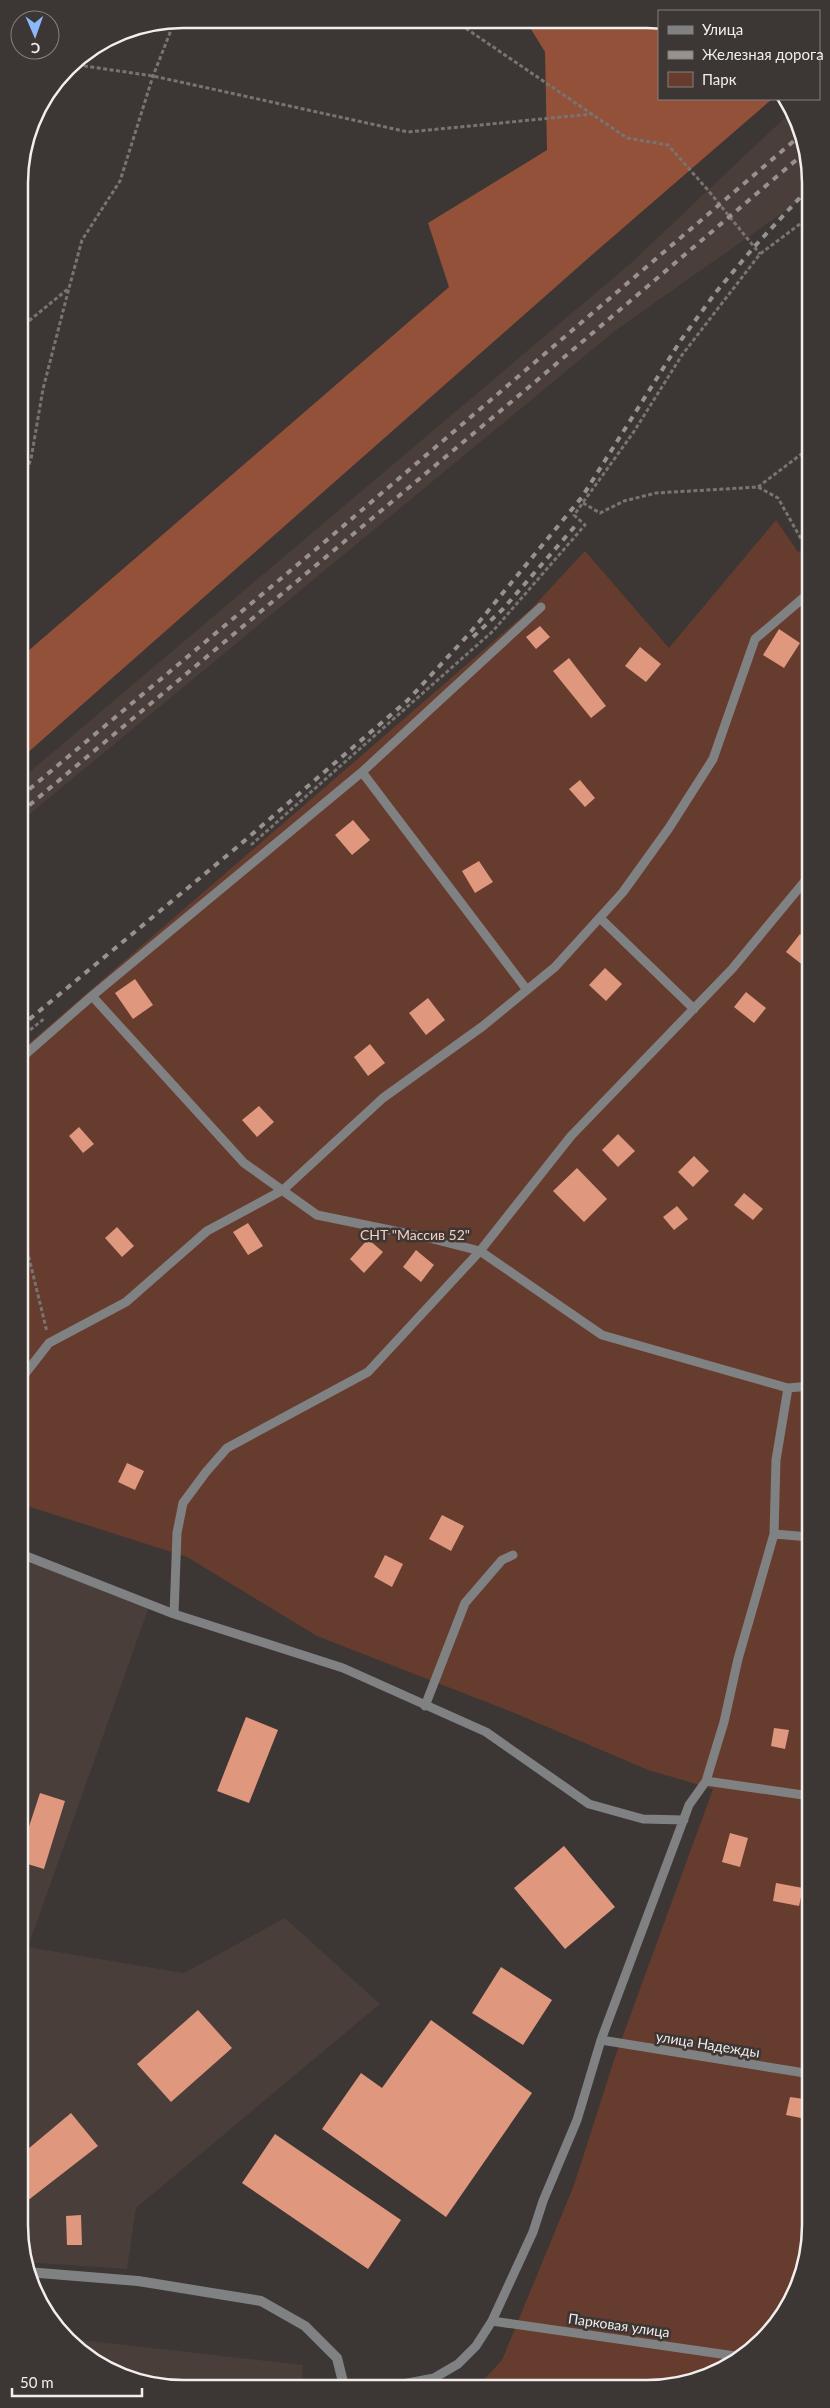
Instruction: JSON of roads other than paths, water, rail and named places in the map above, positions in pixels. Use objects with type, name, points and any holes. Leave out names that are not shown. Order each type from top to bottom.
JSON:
[{"type":"street","points":[[35,2273],[138,2281],[261,2301],[306,2326],[337,2358],[342,2380]]},
{"type":"lane","points":[[28,1370],[49,1343],[126,1302],[207,1231],[283,1190],[383,1098],[483,1026],[555,967],[635,876],[713,760],[754,639],[802,599]]},
{"type":"lane","points":[[28,1052],[92,996],[362,772],[541,607]]},
{"type":"lane","points":[[362,772],[527,990]]},
{"type":"lane","points":[[174,1614],[177,1533],[183,1502],[206,1472],[227,1448],[368,1372],[480,1251],[571,1136],[732,969],[802,884]]},
{"type":"lane","points":[[600,918],[694,1009]]},
{"type":"lane","points":[[92,996],[244,1164],[317,1215],[429,1238],[480,1251],[602,1335],[788,1388],[802,1387]]},
{"type":"lane","points":[[424,2380],[434,2378],[458,2364],[476,2346],[492,2321],[532,2232],[543,2201],[578,2120],[601,2040],[689,1805],[706,1781],[724,1722],[738,1659],[774,1534],[776,1460],[788,1388]]},
{"type":"lane","points":[[774,1534],[802,1536]]},
{"type":"lane","points":[[425,1706],[465,1603],[502,1560],[514,1555]]},
{"type":"lane","points":[[28,1557],[174,1614],[343,1668],[486,1732],[589,1804],[643,1819],[684,1820]]},
{"type":"lane","points":[[706,1781],[802,1795]]},
{"type":"lane","name":"улица Надежды","points":[[601,2040],[802,2073]]},
{"type":"lane","name":"Парковая улица","points":[[492,2321],[731,2355]]},
{"type":"railway","points":[[28,790],[321,545],[796,139]]},
{"type":"railway","points":[[28,806],[529,387],[800,156]]},
{"type":"railway","points":[[28,1020],[236,848],[408,700],[469,634],[582,497],[681,340],[716,292],[754,247],[802,195]]},
{"type":"railway","points":[[473,637],[503,609],[576,525]]},
{"type":"park label","name":"СНТ \"Массив 52\"","points":[[415,1234]]}]
